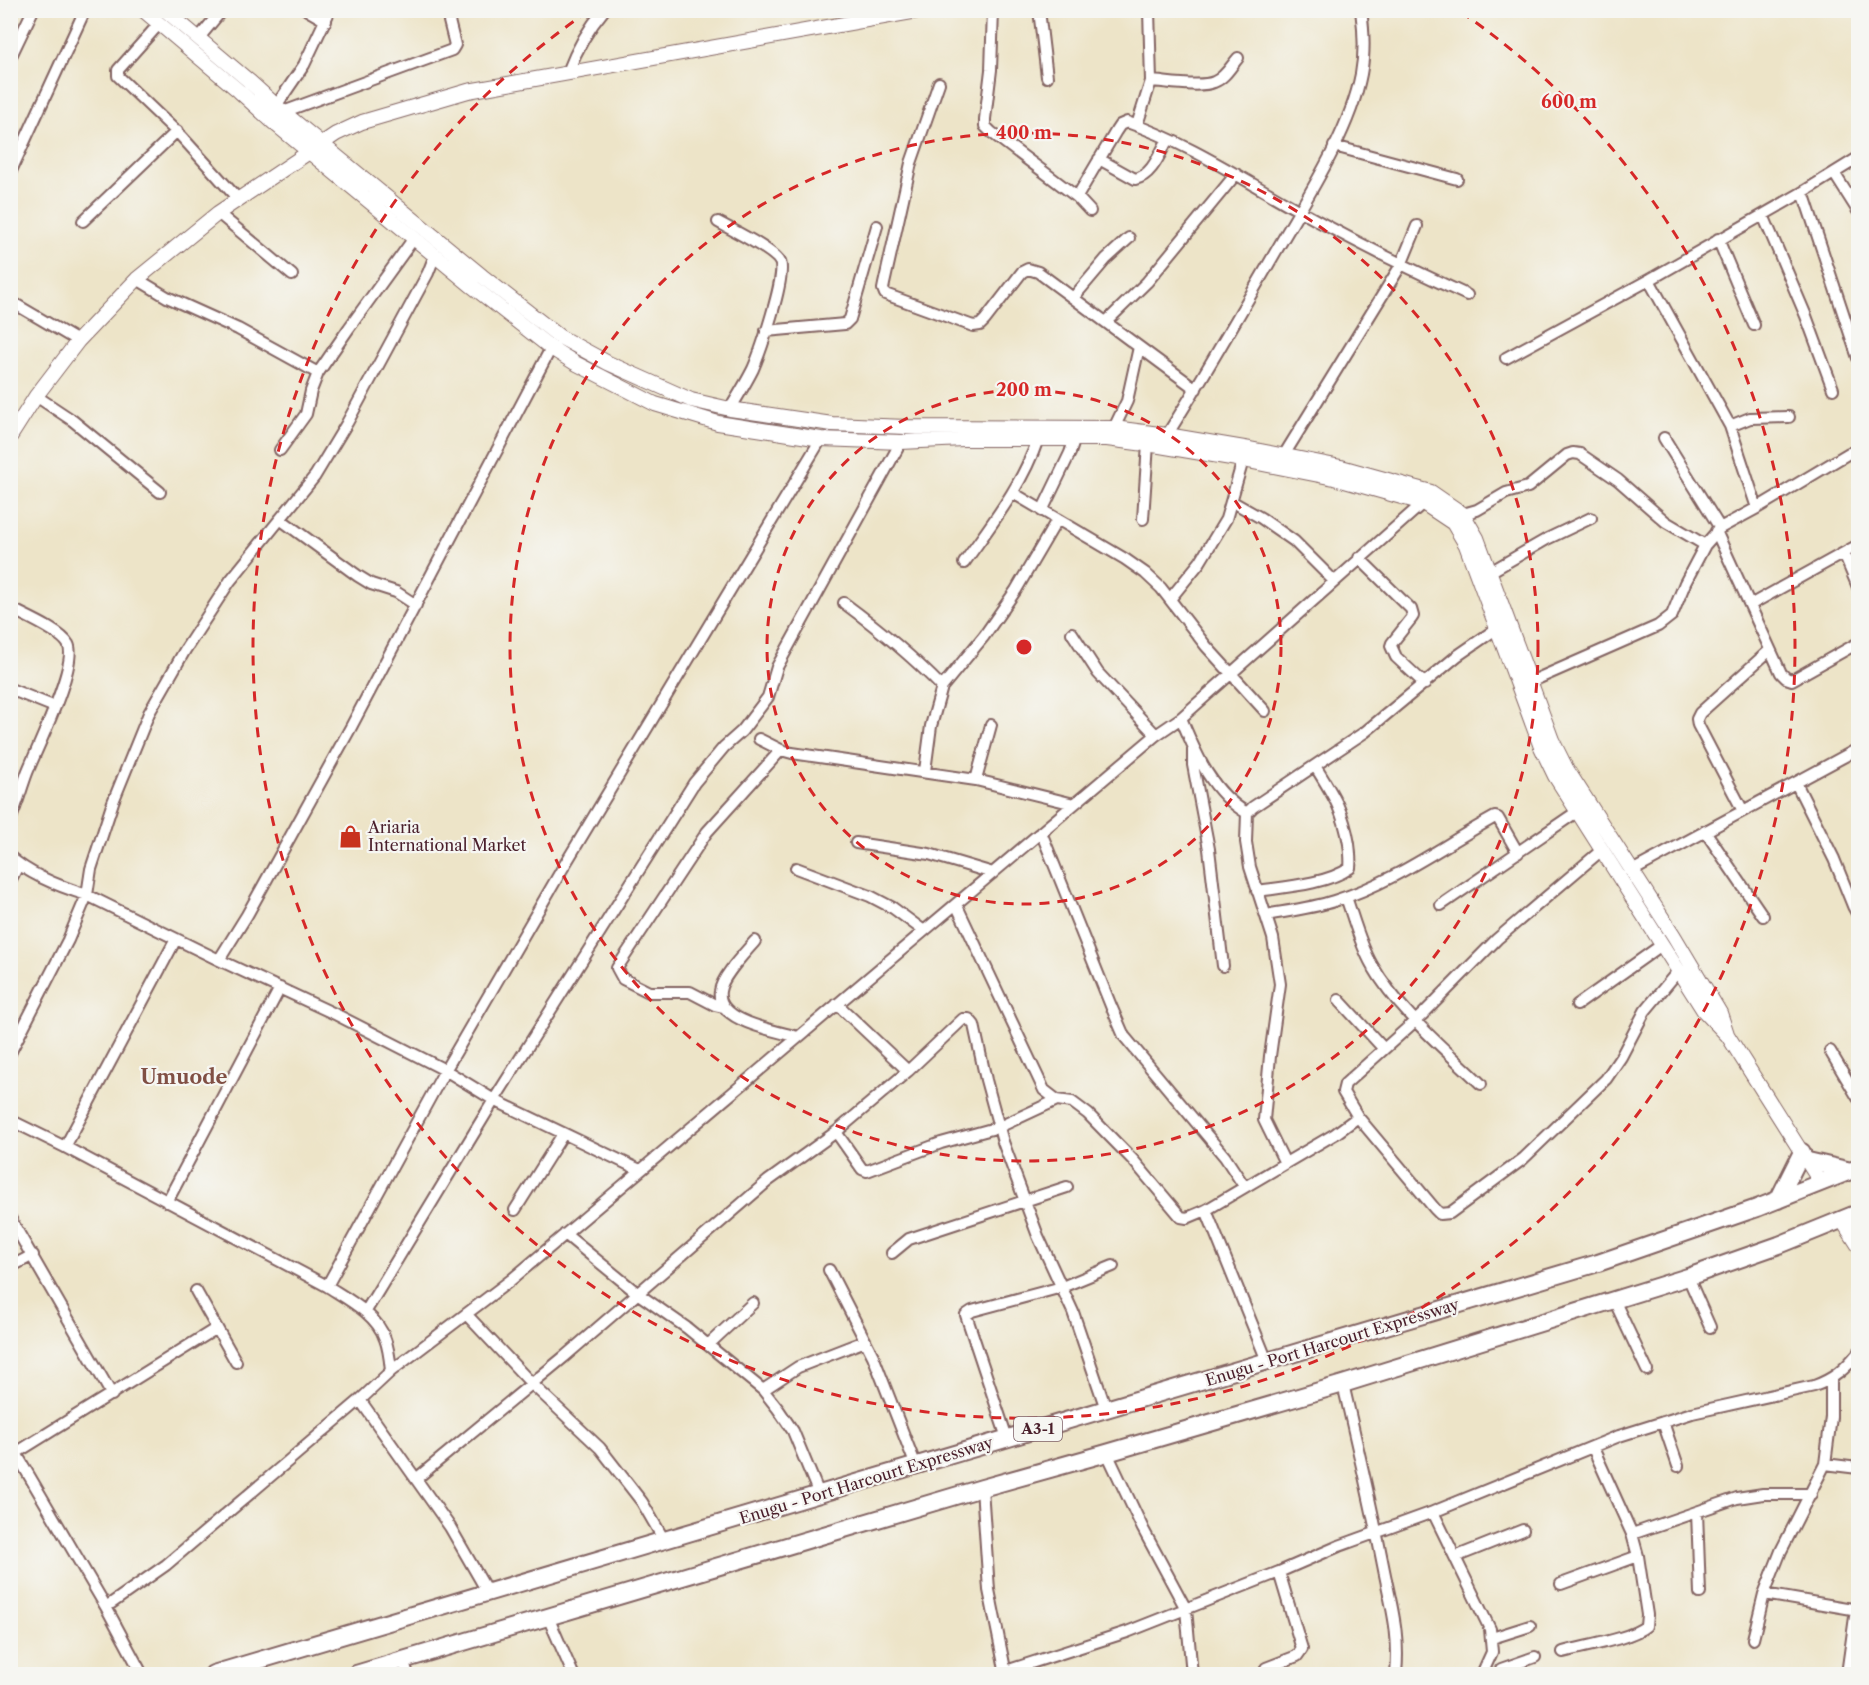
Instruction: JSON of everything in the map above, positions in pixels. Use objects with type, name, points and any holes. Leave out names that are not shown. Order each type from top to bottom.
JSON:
[{"type":"highway","points":[[1778,1200],[1805,1156],[1855,1170]]},
{"type":"highway","name":"Enugu - Port Harcourt Expressway","points":[[213,1674],[1598,1263],[1778,1200],[1855,1170]]},
{"type":"highway","name":"A3-1","points":[[356,1674],[406,1667],[548,1617],[1343,1384],[1688,1277],[1779,1245],[1858,1213]]},
{"type":"main road","points":[[143,10],[162,17],[198,39],[279,109],[316,148],[560,337],[608,363],[691,400],[730,410],[832,424],[906,427],[1114,428],[1284,455],[1341,467],[1431,492],[1463,514],[1477,538],[1552,740],[1566,768],[1720,1013],[1728,1036]]},
{"type":"main road","points":[[10,437],[36,396],[78,340],[137,279],[218,213],[336,134],[362,122],[468,91],[869,15],[923,10]]},
{"type":"main road","points":[[162,17],[316,148],[414,238],[551,348],[654,404],[718,423],[821,439],[901,442],[963,439],[1107,439],[1148,444],[1334,478],[1423,503],[1453,523],[1466,545],[1541,747],[1578,811],[1704,1011],[1728,1036],[1821,1183]]},
{"type":"main road","points":[[1842,1220],[1858,1245]]},
{"type":"street","points":[[10,58],[33,10]]},
{"type":"street","points":[[10,173],[84,10]]},
{"type":"street","points":[[198,39],[222,10]]},
{"type":"street","points":[[279,109],[328,16],[307,10]]},
{"type":"street","points":[[568,72],[577,48],[604,10]]},
{"type":"street","points":[[993,10],[986,126],[1077,197],[1090,211]]},
{"type":"street","points":[[1039,10],[1047,77]]},
{"type":"street","points":[[1137,125],[1151,81],[1149,10]]},
{"type":"street","points":[[1167,435],[1299,211],[1334,146],[1351,107],[1361,74],[1365,35],[1361,10]]},
{"type":"street","points":[[162,17],[118,70],[118,76],[177,131],[238,199]]},
{"type":"street","points":[[279,109],[452,50],[455,45],[449,21]]},
{"type":"street","points":[[1151,81],[1214,83],[1238,58]]},
{"type":"street","points":[[939,83],[911,163],[884,284],[885,294],[973,326],[980,325],[1022,272],[1028,269],[1038,272],[1196,389]]},
{"type":"street","points":[[1077,197],[1120,124],[1127,122],[1192,150],[1299,211],[1401,265],[1467,295]]},
{"type":"street","points":[[83,221],[177,131]]},
{"type":"street","points":[[1099,159],[1135,179],[1141,178],[1147,174],[1168,139]]},
{"type":"street","points":[[1334,146],[1457,179]]},
{"type":"street","points":[[1506,358],[1649,280],[1858,158]]},
{"type":"street","points":[[1834,173],[1858,212]]},
{"type":"street","points":[[1106,322],[1147,282],[1236,174]]},
{"type":"street","points":[[1803,192],[1858,358]]},
{"type":"street","points":[[218,213],[292,275]]},
{"type":"street","points":[[1763,215],[1806,316],[1833,389]]},
{"type":"street","points":[[718,222],[774,254],[781,263],[782,275],[752,369],[730,410]]},
{"type":"street","points":[[766,331],[845,324],[850,319],[877,226]]},
{"type":"street","points":[[1284,455],[1401,265],[1417,226]]},
{"type":"street","points":[[280,450],[306,414],[311,391],[318,374],[414,238]]},
{"type":"street","points":[[1073,298],[1106,259],[1129,238]]},
{"type":"street","points":[[1718,239],[1754,325]]},
{"type":"street","points":[[10,1053],[68,940],[87,894],[91,869],[113,802],[149,713],[185,650],[230,581],[315,476],[348,423],[428,273],[435,255]]},
{"type":"street","points":[[137,279],[167,297],[238,329],[318,374]]},
{"type":"street","points":[[1649,280],[1730,426],[1757,508]]},
{"type":"street","points":[[10,301],[78,340]]},
{"type":"street","points":[[1114,428],[1127,401],[1138,346]]},
{"type":"street","points":[[219,960],[247,915],[416,605],[551,348]]},
{"type":"street","points":[[36,396],[72,420],[160,492]]},
{"type":"street","points":[[1730,426],[1750,418],[1790,417]]},
{"type":"street","points":[[1664,438],[1718,530],[1781,673],[1792,680],[1858,643]]},
{"type":"street","points":[[327,1286],[446,1070],[567,861],[821,439]]},
{"type":"street","points":[[963,563],[1013,493],[1032,459],[1038,439]]},
{"type":"street","points":[[1042,511],[1073,444],[1066,439]]},
{"type":"street","points":[[366,1311],[494,1100],[694,783],[724,747],[742,731],[768,698],[777,667],[901,442]]},
{"type":"street","points":[[1143,519],[1148,444]]},
{"type":"street","points":[[1463,514],[1477,510],[1506,493],[1528,487],[1567,455],[1573,453],[1580,454],[1618,480],[1666,522],[1705,545]]},
{"type":"street","points":[[1530,682],[1658,626],[1672,615],[1685,583],[1705,545],[1718,530],[1849,453],[1858,455]]},
{"type":"street","points":[[1170,600],[1200,562],[1226,519],[1233,502],[1243,460]]},
{"type":"street","points":[[1013,493],[1139,568],[1161,588],[1206,646],[1265,711]]},
{"type":"street","points":[[1233,502],[1294,541],[1334,581]]},
{"type":"street","points":[[106,1607],[166,1565],[360,1401],[391,1371],[511,1280],[1156,735],[1181,718],[1423,503]]},
{"type":"street","points":[[1490,573],[1546,539],[1591,518]]},
{"type":"street","points":[[280,519],[358,576],[371,584],[396,592],[416,605]]},
{"type":"street","points":[[925,771],[931,726],[942,687],[984,636],[1016,590],[1057,520]]},
{"type":"street","points":[[1750,605],[1858,545]]},
{"type":"street","points":[[1844,554],[1858,587]]},
{"type":"street","points":[[1359,558],[1411,609],[1411,619],[1390,646],[1396,657],[1425,684]]},
{"type":"street","points":[[844,603],[886,634],[942,687]]},
{"type":"street","points":[[10,608],[57,634],[68,642],[71,651],[56,707],[27,773],[10,820]]},
{"type":"street","points":[[1285,1163],[1264,1120],[1280,984],[1275,950],[1250,867],[1245,842],[1247,813],[1365,732],[1457,656],[1496,629]]},
{"type":"street","points":[[1072,633],[1098,673],[1156,735]]},
{"type":"street","points":[[1743,811],[1698,725],[1697,718],[1770,650]]},
{"type":"street","points":[[10,689],[56,707]]},
{"type":"street","points":[[1181,718],[1193,748],[1211,780],[1228,800],[1247,813]]},
{"type":"street","points":[[976,780],[991,725]]},
{"type":"street","points":[[759,739],[781,750],[976,780],[1074,804]]},
{"type":"street","points":[[1193,748],[1193,765],[1209,849],[1223,966]]},
{"type":"street","points":[[1632,871],[1858,749]]},
{"type":"street","points":[[724,1008],[710,1003],[695,993],[649,992],[623,979],[617,968],[707,832],[781,750]]},
{"type":"street","points":[[1257,891],[1302,885],[1350,868],[1344,818],[1315,766]]},
{"type":"street","points":[[1796,783],[1834,859],[1858,915]]},
{"type":"street","points":[[1441,905],[1578,811]]},
{"type":"street","points":[[1266,915],[1333,902],[1346,897],[1407,870],[1495,817],[1498,818],[1518,853]]},
{"type":"street","points":[[1706,831],[1763,916]]},
{"type":"street","points":[[1041,832],[1106,995],[1125,1036],[1225,1157],[1245,1186]]},
{"type":"street","points":[[856,843],[929,854],[993,873]]},
{"type":"street","points":[[1603,849],[1497,939],[1415,1021],[1343,1088],[1343,1092],[1358,1117],[1435,1209],[1440,1214],[1450,1214],[1523,1159],[1606,1079],[1621,1057],[1645,1011],[1680,970]]},
{"type":"street","points":[[10,881],[15,861],[66,888],[87,894],[446,1070],[494,1100],[640,1170]]},
{"type":"street","points":[[796,868],[870,896],[893,908],[924,931]]},
{"type":"street","points":[[1346,897],[1360,940],[1372,964],[1390,991],[1415,1021],[1481,1084]]},
{"type":"street","points":[[956,904],[1044,1090],[1056,1100]]},
{"type":"street","points":[[65,1147],[176,939]]},
{"type":"street","points":[[755,941],[727,976],[719,990],[724,1008],[732,1016],[744,1021],[798,1037]]},
{"type":"street","points":[[1577,1005],[1663,944]]},
{"type":"street","points":[[167,1202],[280,988]]},
{"type":"street","points":[[1339,1000],[1384,1049]]},
{"type":"street","points":[[837,1004],[908,1071]]},
{"type":"street","points":[[416,1479],[768,1181],[836,1132],[908,1071],[963,1019],[969,1019],[974,1025],[999,1127],[1038,1236],[1073,1312],[1106,1409]]},
{"type":"street","points":[[1830,1051],[1858,1098]]},
{"type":"street","points":[[836,1132],[862,1169],[867,1171],[940,1143],[999,1127],[1056,1100],[1072,1102],[1088,1114],[1134,1160],[1181,1217],[1187,1218],[1206,1210],[1335,1134],[1358,1117]]},
{"type":"street","points":[[10,1120],[327,1286],[366,1311],[385,1336],[391,1371]]},
{"type":"street","points":[[515,1210],[563,1134]]},
{"type":"street","points":[[892,1253],[909,1239],[1067,1187]]},
{"type":"street","points":[[1206,1210],[1267,1361]]},
{"type":"street","points":[[10,1218],[112,1395]]},
{"type":"street","points":[[565,1234],[763,1390],[793,1431],[814,1477],[819,1494]]},
{"type":"street","points":[[10,1267],[33,1255]]},
{"type":"street","points":[[1007,1438],[966,1315],[972,1311],[1062,1287],[1113,1266]]},
{"type":"street","points":[[829,1270],[865,1341],[915,1466]]},
{"type":"street","points":[[1688,1277],[1710,1327]]},
{"type":"street","points":[[196,1291],[237,1362]]},
{"type":"street","points":[[1614,1300],[1647,1370]]},
{"type":"street","points":[[708,1345],[753,1303]]},
{"type":"street","points":[[466,1314],[531,1383],[600,1448],[642,1502],[664,1540]]},
{"type":"street","points":[[142,1674],[106,1607],[13,1448],[112,1395],[217,1328]]},
{"type":"street","points":[[763,1390],[798,1367],[865,1341]]},
{"type":"street","points":[[982,1488],[989,1590],[1006,1673],[1186,1609],[1619,1436],[1692,1413],[1795,1391],[1832,1380],[1858,1353]]},
{"type":"street","points":[[1753,1639],[1764,1594],[1781,1551],[1825,1464],[1831,1417],[1832,1380]]},
{"type":"street","points":[[1343,1384],[1396,1623],[1398,1648],[1396,1674]]},
{"type":"street","points":[[360,1401],[450,1527],[488,1593]]},
{"type":"street","points":[[1663,1422],[1678,1466]]},
{"type":"street","points":[[1563,1652],[1628,1635],[1646,1626],[1647,1615],[1638,1556],[1632,1534],[1593,1448]]},
{"type":"street","points":[[1107,1453],[1143,1529],[1186,1609],[1192,1674]]},
{"type":"street","points":[[1825,1464],[1858,1468]]},
{"type":"street","points":[[1632,1534],[1737,1498],[1763,1494],[1811,1494]]},
{"type":"street","points":[[1433,1512],[1484,1616],[1492,1638],[1492,1652],[1482,1674]]},
{"type":"street","points":[[1697,1512],[1700,1593]]},
{"type":"street","points":[[1455,1557],[1523,1530]]},
{"type":"street","points":[[1561,1584],[1638,1556]]},
{"type":"street","points":[[1266,1668],[1298,1656],[1302,1649],[1279,1572]]},
{"type":"street","points":[[1764,1594],[1857,1610],[1847,1674]]},
{"type":"street","points":[[548,1617],[573,1674]]},
{"type":"street","points":[[1492,1638],[1530,1626]]},
{"type":"street","points":[[1492,1652],[1502,1672],[1534,1657]]},
{"type":"place","name":"Ariaria International Market","points":[[350,836]]},
{"type":"district","name":"Umuode","points":[[184,1077]]}]
